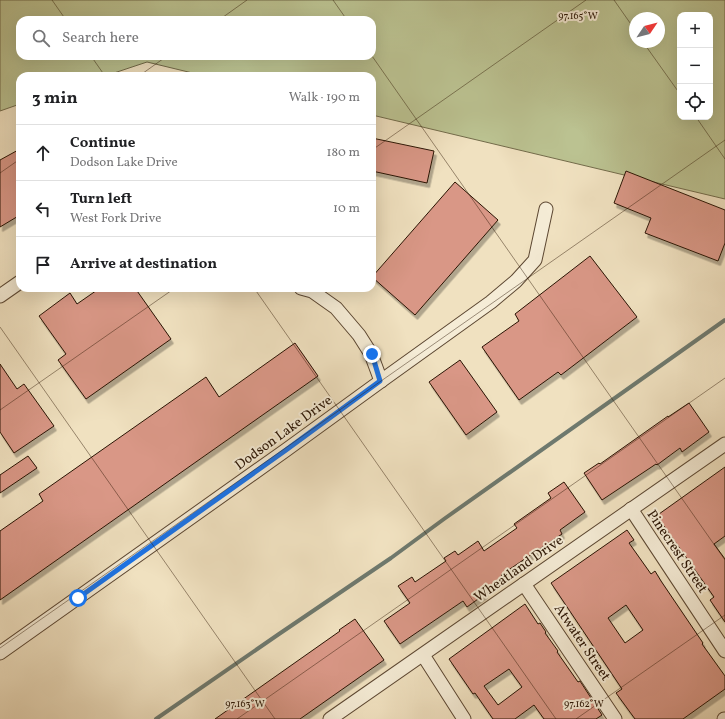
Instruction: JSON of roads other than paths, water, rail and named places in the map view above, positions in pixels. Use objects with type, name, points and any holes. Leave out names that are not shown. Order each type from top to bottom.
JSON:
[{"type":"street","name":"Dodson Lake Drive","points":[[0,653],[491,302],[516,281],[535,260],[546,209]]},
{"type":"street","points":[[0,296],[16,285]]},
{"type":"street","points":[[313,292],[336,308],[359,335],[372,354],[380,381]]},
{"type":"street","name":"Wheatland Drive","points":[[330,719],[725,444]]},
{"type":"street","name":"Pinecrest Street","points":[[631,509],[725,651]]},
{"type":"street","name":"Atwater Street","points":[[524,584],[615,719]]},
{"type":"street","points":[[423,655],[464,719]]},
{"type":"waterway","points":[[156,719],[391,558],[725,320]]}]
